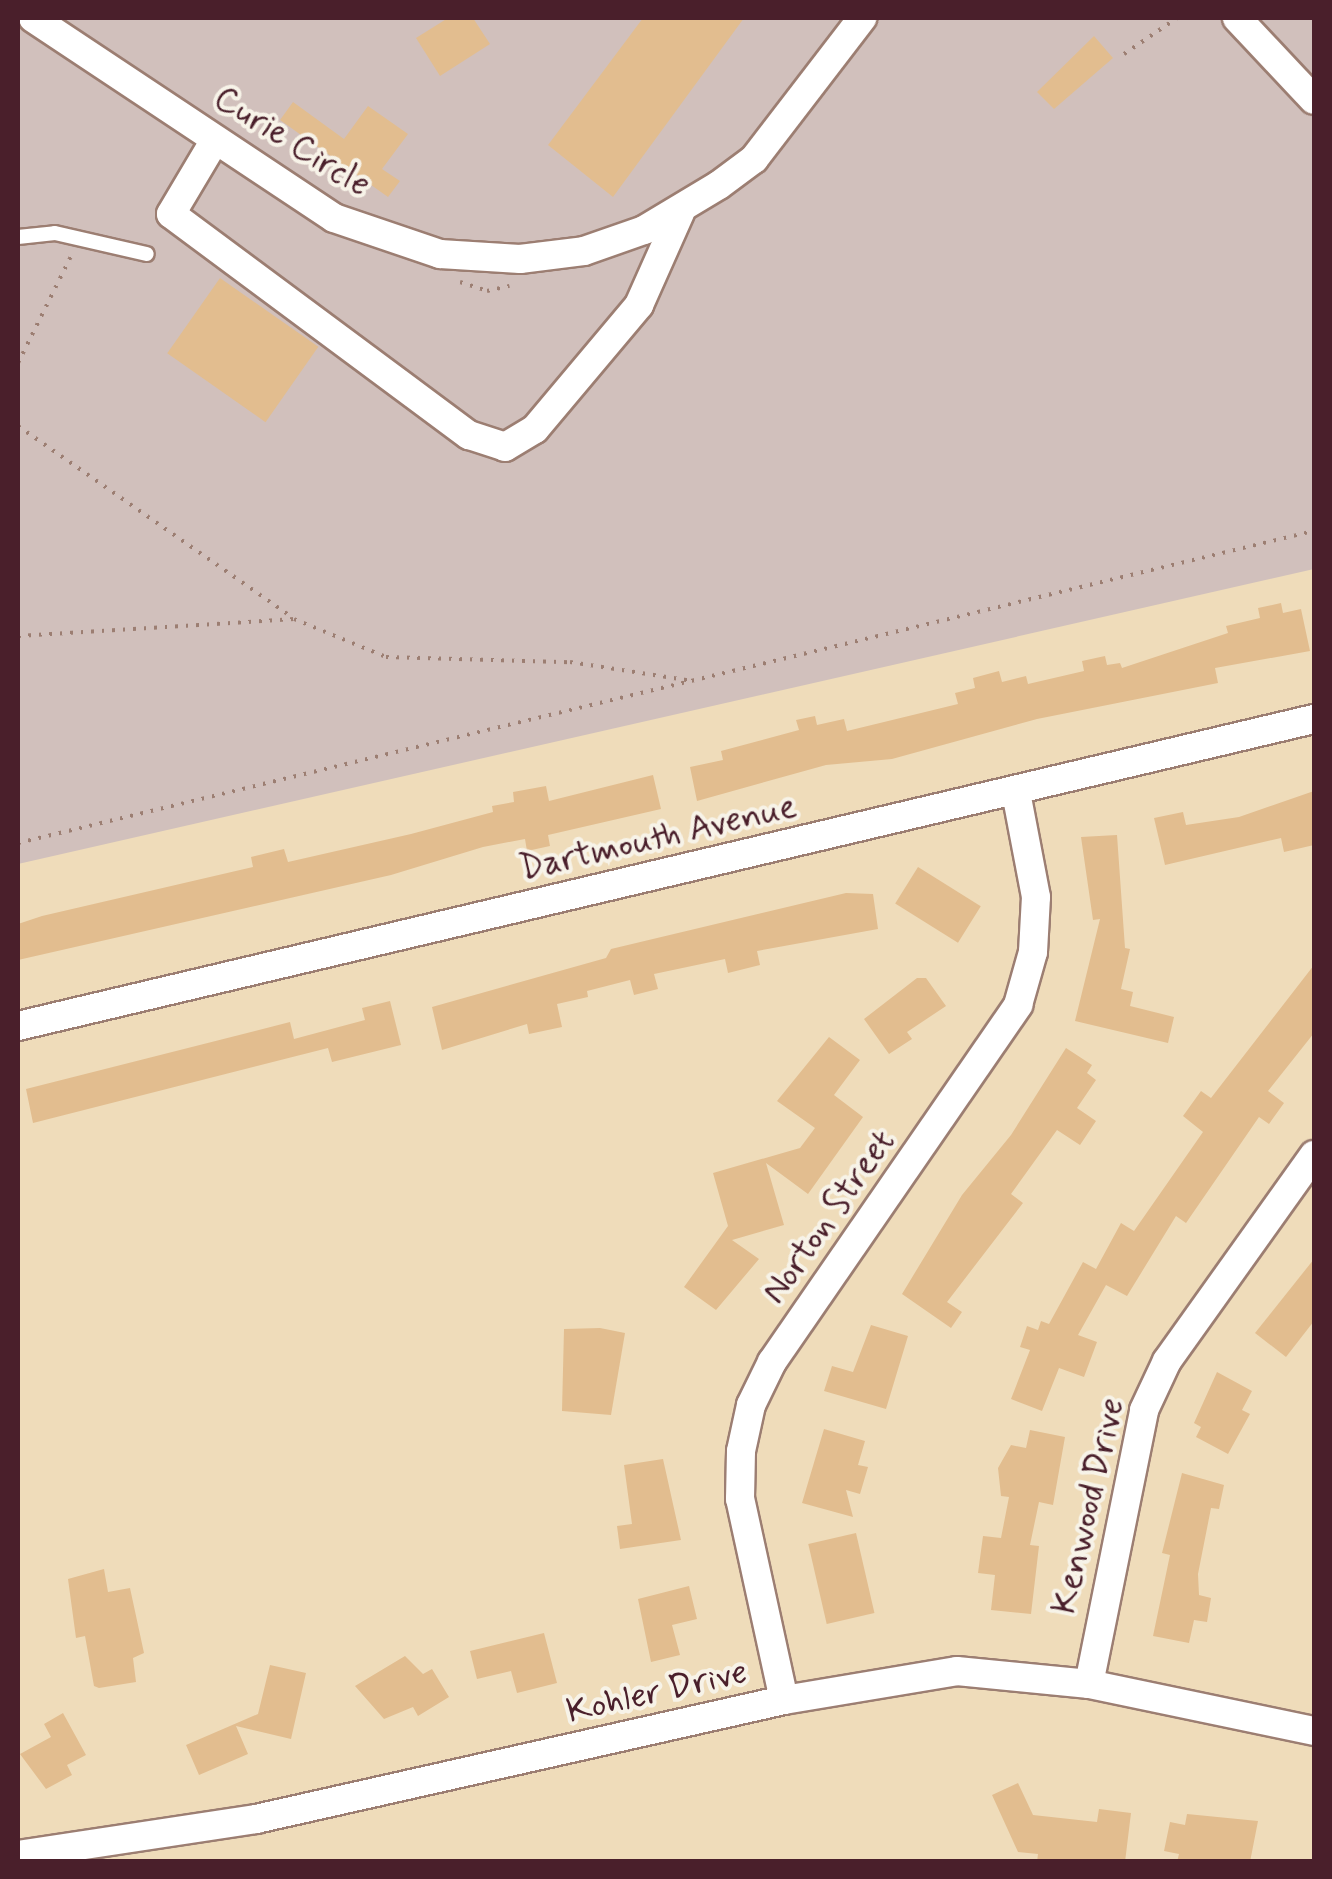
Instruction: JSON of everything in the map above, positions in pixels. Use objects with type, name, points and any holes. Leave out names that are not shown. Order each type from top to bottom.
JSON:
[{"type":"street","name":"Curie Circle","points":[[50,22],[215,140],[334,218],[440,254],[520,259],[584,251],[644,230],[754,159],[862,18]]},
{"type":"street","points":[[1237,18],[1314,98]]},
{"type":"street","points":[[215,140],[171,214],[469,435],[505,447],[535,429],[639,305],[665,236],[685,206]]},
{"type":"street","name":"Dartmouth Avenue","points":[[18,1026],[1314,719]]},
{"type":"street","name":"Norton Street","points":[[784,1700],[740,1499],[741,1451],[752,1405],[772,1362],[1018,1005],[1034,952],[1036,897],[1016,792]]},
{"type":"street","name":"Kenwood Drive","points":[[1089,1684],[1144,1410],[1167,1361],[1314,1155]]},
{"type":"street","name":"Kohler Drive","points":[[18,1855],[322,1806],[784,1700],[957,1670],[1089,1684],[1314,1730]]},
{"type":"lane","points":[[18,236],[80,239],[147,254]]},
{"type":"path","points":[[1124,54],[1177,18]]},
{"type":"path","points":[[18,363],[80,239]]},
{"type":"path","points":[[453,280],[487,291],[523,283]]},
{"type":"path","points":[[18,426],[294,618],[386,657],[570,662],[699,682]]},
{"type":"path","points":[[18,843],[1314,532]]},
{"type":"path","points":[[18,636],[294,618]]},
{"type":"shaded area","points":[[18,18],[1314,18],[1314,569],[18,864]]},
{"type":"building","points":[[448,18],[473,18],[490,44],[440,76],[416,38]]},
{"type":"building","points":[[643,18],[744,18],[613,197],[548,145]]},
{"type":"building","points":[[1094,36],[1113,58],[1054,109],[1037,92]]},
{"type":"building","points":[[293,102],[344,139],[368,106],[408,134],[382,169],[400,181],[388,197],[280,120]]},
{"type":"building","points":[[220,278],[318,347],[266,422],[167,353]]},
{"type":"building","points":[[1281,603],[1283,613],[1301,609],[1310,651],[1215,668],[1218,683],[1037,719],[892,759],[826,765],[697,801],[690,767],[723,760],[721,751],[799,730],[796,720],[815,716],[817,725],[844,719],[847,731],[958,704],[955,693],[975,688],[973,678],[999,671],[1002,682],[1026,676],[1028,684],[1084,671],[1082,661],[1105,656],[1107,665],[1120,663],[1122,668],[1228,633],[1226,626],[1260,618],[1258,608]]},
{"type":"building","points":[[653,775],[661,809],[548,835],[550,846],[527,851],[525,839],[483,847],[391,875],[18,960],[18,924],[42,916],[253,867],[251,857],[284,849],[288,862],[411,834],[493,812],[492,806],[514,802],[513,792],[546,786],[549,801]]},
{"type":"building","points":[[1314,791],[1314,845],[1284,852],[1281,838],[1165,865],[1154,818],[1183,812],[1186,825],[1239,817]]},
{"type":"building","points":[[1117,835],[1125,948],[1130,949],[1121,989],[1133,992],[1130,1006],[1174,1017],[1168,1043],[1075,1021],[1100,919],[1093,920],[1081,837]]},
{"type":"building","points":[[918,867],[981,906],[958,943],[895,903]]},
{"type":"building","points":[[846,893],[873,894],[878,929],[757,951],[760,965],[728,973],[725,959],[654,974],[658,989],[634,995],[630,980],[587,991],[588,997],[557,1004],[562,1027],[529,1034],[527,1024],[442,1050],[432,1007],[606,958],[611,949]]},
{"type":"building","points":[[1314,965],[1314,1033],[1268,1091],[1284,1103],[1269,1124],[1259,1117],[1186,1223],[1176,1216],[1127,1296],[1106,1285],[1078,1335],[1097,1342],[1084,1377],[1059,1368],[1042,1411],[1011,1399],[1030,1350],[1020,1347],[1027,1326],[1038,1330],[1041,1321],[1049,1324],[1083,1262],[1096,1269],[1121,1223],[1134,1231],[1203,1132],[1183,1116],[1201,1091],[1211,1098]]},
{"type":"building","points":[[917,978],[926,978],[946,1006],[907,1032],[912,1039],[889,1054],[864,1019]]},
{"type":"building","points":[[390,1001],[401,1045],[332,1062],[328,1048],[33,1123],[26,1089],[290,1022],[294,1039],[365,1020],[362,1008]]},
{"type":"building","points":[[829,1037],[860,1060],[834,1095],[863,1117],[808,1194],[766,1163],[784,1225],[732,1240],[759,1259],[716,1310],[684,1287],[728,1226],[713,1173],[800,1148],[815,1128],[777,1101]]},
{"type":"building","points":[[1066,1048],[1092,1065],[1087,1073],[1096,1080],[1077,1108],[1096,1121],[1080,1145],[1057,1130],[1011,1194],[1023,1203],[947,1302],[962,1312],[951,1328],[902,1294],[962,1195],[1011,1135]]},
{"type":"building","points":[[1314,1259],[1314,1321],[1286,1357],[1255,1333]]},
{"type":"building","points":[[871,1325],[908,1336],[886,1409],[824,1391],[832,1366],[853,1372]]},
{"type":"building","points":[[600,1328],[625,1333],[611,1415],[562,1411],[564,1329]]},
{"type":"building","points":[[1217,1372],[1252,1391],[1242,1410],[1250,1414],[1228,1454],[1196,1437],[1201,1427],[1194,1423]]},
{"type":"building","points":[[824,1429],[865,1441],[858,1465],[868,1467],[860,1494],[846,1490],[853,1517],[802,1503]]},
{"type":"building","points":[[1030,1430],[1065,1437],[1053,1505],[1039,1502],[1030,1545],[1039,1546],[1031,1614],[991,1610],[995,1575],[978,1573],[983,1536],[1001,1538],[1009,1497],[1001,1496],[998,1468],[1011,1445],[1026,1448]]},
{"type":"building","points":[[663,1459],[681,1540],[620,1549],[617,1526],[632,1524],[624,1465]]},
{"type":"building","points":[[1182,1473],[1224,1485],[1219,1509],[1211,1508],[1198,1574],[1199,1595],[1211,1598],[1207,1622],[1194,1620],[1189,1643],[1153,1636],[1170,1555],[1162,1553]]},
{"type":"building","points":[[856,1533],[874,1613],[827,1624],[808,1544]]},
{"type":"building","points":[[104,1569],[108,1592],[130,1588],[144,1653],[133,1658],[136,1682],[99,1688],[94,1686],[85,1636],[76,1638],[68,1579]]},
{"type":"building","points":[[689,1586],[697,1619],[672,1625],[680,1655],[651,1662],[638,1599]]},
{"type":"building","points":[[544,1633],[557,1683],[517,1693],[511,1671],[477,1679],[470,1651]]},
{"type":"building","points":[[405,1656],[423,1674],[432,1669],[449,1697],[418,1716],[413,1707],[384,1719],[355,1686]]},
{"type":"building","points":[[270,1665],[306,1673],[291,1739],[236,1726],[248,1754],[199,1775],[186,1745],[258,1714]]},
{"type":"building","points":[[63,1713],[86,1755],[67,1765],[72,1775],[46,1789],[20,1754],[51,1737],[44,1724]]},
{"type":"building","points":[[1018,1783],[1033,1815],[1097,1822],[1099,1809],[1131,1813],[1125,1862],[1037,1862],[1038,1854],[1018,1852],[992,1795]]},
{"type":"building","points":[[1187,1814],[1258,1821],[1250,1862],[1177,1862],[1179,1854],[1164,1851],[1170,1822],[1185,1825]]}]
